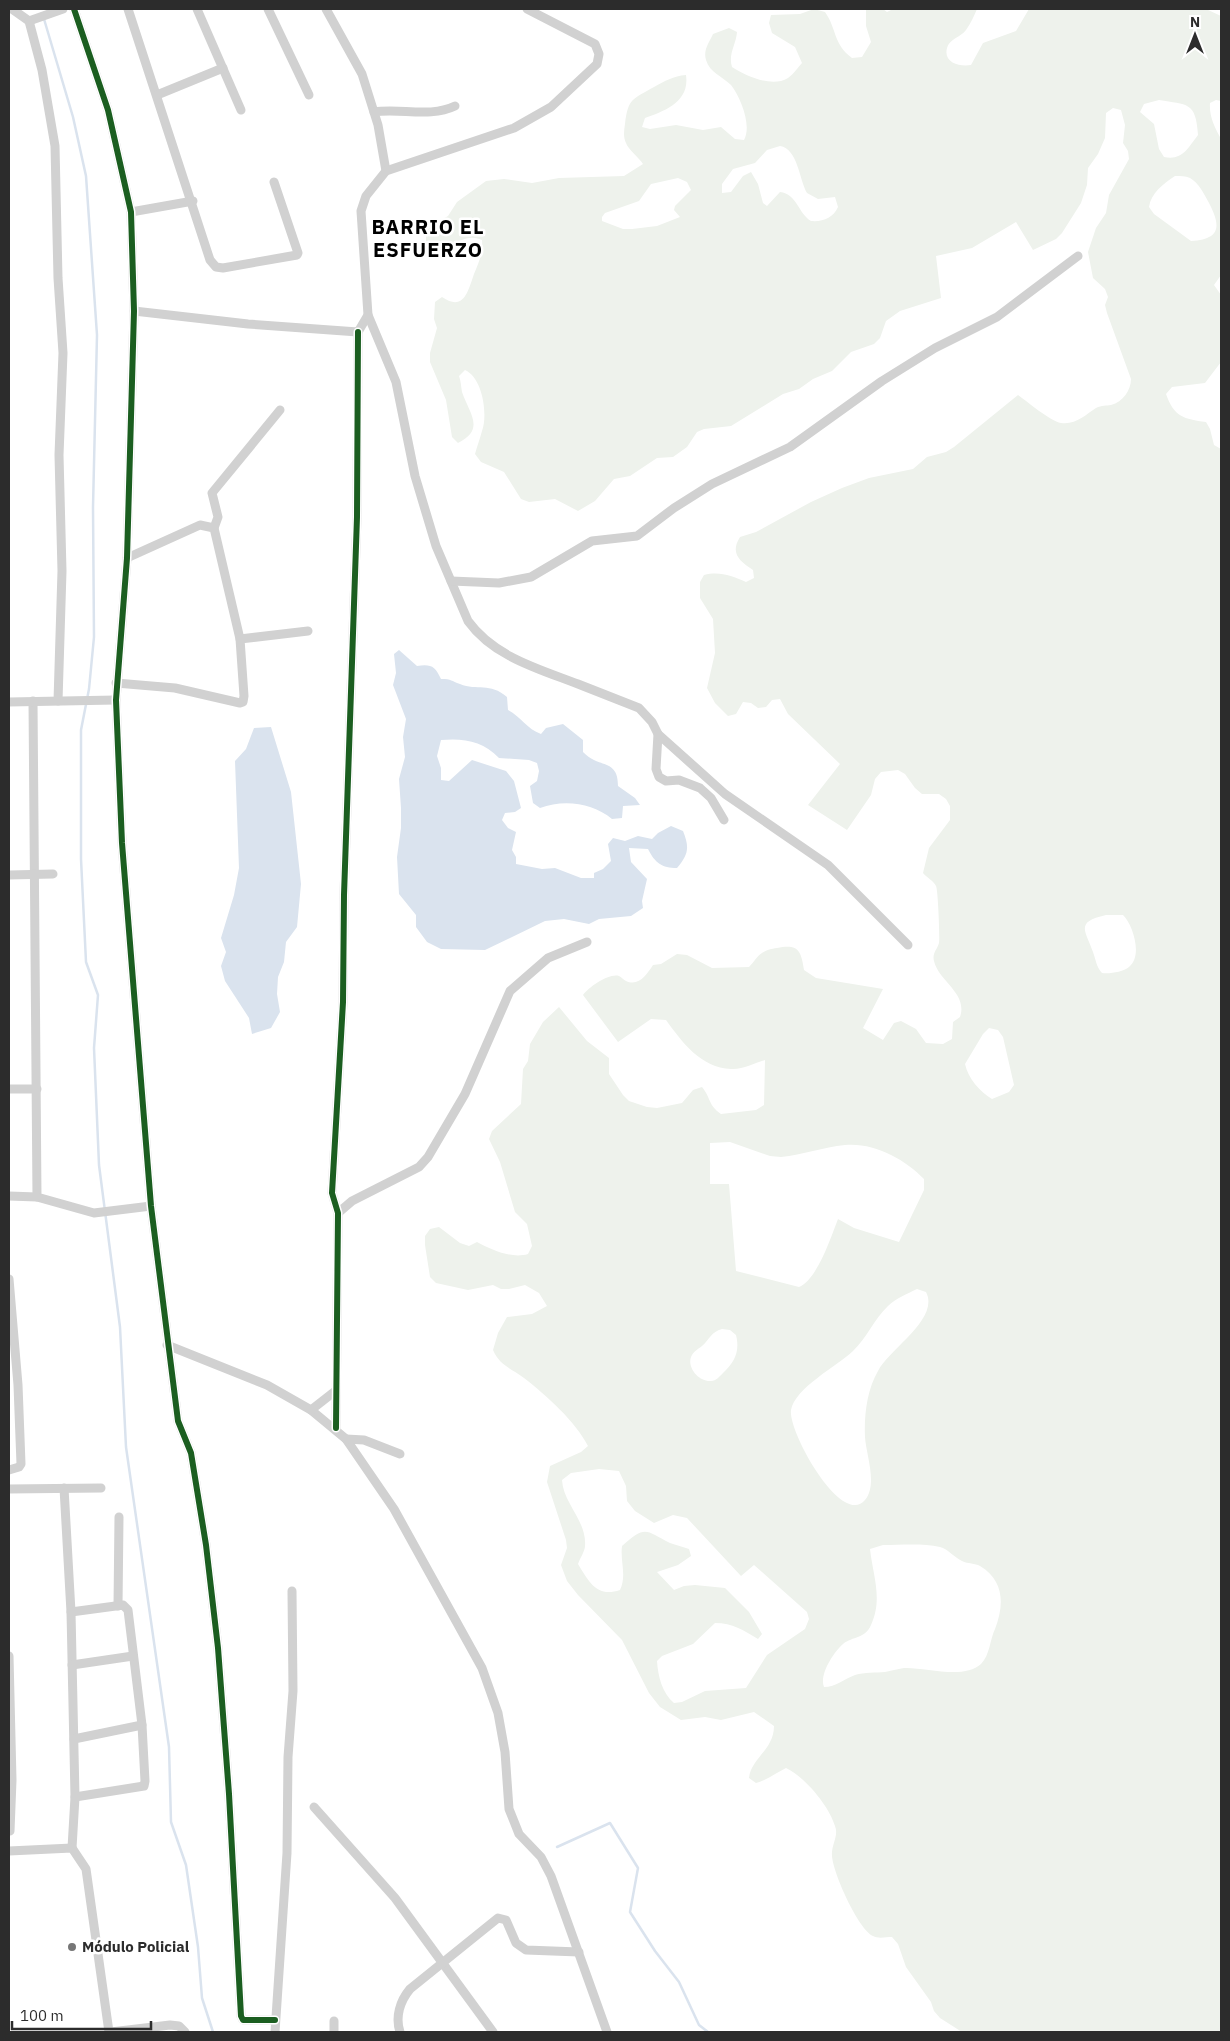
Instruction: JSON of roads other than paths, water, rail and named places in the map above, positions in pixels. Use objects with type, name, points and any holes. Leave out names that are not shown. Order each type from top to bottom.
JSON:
[{"type":"street","points":[[12,9],[32,20],[63,9]]},
{"type":"street","points":[[74,9],[108,110],[131,212],[134,311],[127,558],[116,684],[111,700],[151,1206],[178,1421],[192,1462],[206,1545],[218,1648],[229,1794],[241,2016],[243,2020],[248,2021],[275,2020]]},
{"type":"street","points":[[128,9],[193,201],[210,260],[216,267],[223,268],[297,255],[298,253],[274,182]]},
{"type":"street","points":[[198,9],[241,110]]},
{"type":"street","points":[[268,9],[309,95]]},
{"type":"street","points":[[326,9],[362,74],[374,112],[386,171]]},
{"type":"street","points":[[527,9],[595,44],[599,54],[597,64],[551,107],[514,128],[386,171],[366,196],[361,211],[368,315],[396,382],[415,476],[436,546],[468,622],[488,642],[529,667],[639,708],[652,722],[658,734],[725,794],[828,865],[908,945]]},
{"type":"street","points":[[32,20],[55,146],[58,278],[63,353],[59,455],[62,571],[62,701]]},
{"type":"street","points":[[157,95],[223,68]]},
{"type":"street","points":[[374,112],[392,109],[431,113],[444,111],[455,106]]},
{"type":"street","points":[[131,212],[193,201]]},
{"type":"street","points":[[451,581],[498,583],[531,577],[592,541],[637,536],[674,508],[712,484],[790,447],[882,381],[936,348],[997,317],[1078,256]]},
{"type":"street","points":[[134,311],[248,324],[358,332]]},
{"type":"street","points":[[336,1428],[334,1392],[338,1213],[332,1193],[343,1002],[344,895],[357,517],[358,332],[368,315]]},
{"type":"street","points":[[116,684],[175,688],[240,703],[243,702],[240,639],[214,528],[218,517],[212,493],[280,410]]},
{"type":"street","points":[[127,558],[200,525],[214,528]]},
{"type":"street","points":[[240,639],[308,631]]},
{"type":"street","points":[[9,702],[111,700]]},
{"type":"street","points":[[33,701],[37,1197]]},
{"type":"street","points":[[658,734],[656,769],[659,777],[666,781],[679,780],[700,788],[712,798],[724,820]]},
{"type":"street","points":[[9,875],[53,874]]},
{"type":"street","points":[[338,1213],[352,1201],[419,1167],[428,1157],[465,1094],[510,991],[548,958],[586,942]]},
{"type":"street","points":[[9,1089],[37,1089]]},
{"type":"street","points":[[9,1196],[37,1197],[94,1212],[151,1206]]},
{"type":"street","points":[[9,1279],[18,1384],[21,1464],[19,1467],[9,1470]]},
{"type":"street","points":[[167,1345],[267,1385],[311,1410],[336,1428],[346,1439],[394,1509],[482,1668],[498,1713],[505,1752],[509,1809],[519,1834],[541,1858],[551,1876],[607,2032]]},
{"type":"street","points":[[311,1410],[334,1392]]},
{"type":"street","points":[[346,1439],[364,1440],[400,1454]]},
{"type":"street","points":[[64,1488],[71,1612],[74,1739],[75,1797],[72,1848],[86,1869],[110,2032],[170,2025],[179,2026],[185,2032]]},
{"type":"street","points":[[9,1489],[101,1488]]},
{"type":"street","points":[[118,1517],[118,1606]]},
{"type":"street","points":[[275,2032],[287,1853],[288,1758],[293,1691],[292,1590]]},
{"type":"street","points":[[71,1612],[118,1606],[126,1606],[128,1610],[142,1725],[144,1786],[75,1797]]},
{"type":"street","points":[[9,1656],[10,1831]]},
{"type":"street","points":[[72,1665],[133,1656]]},
{"type":"street","points":[[74,1739],[142,1725]]},
{"type":"street","points":[[314,1807],[396,1898],[493,2032]]},
{"type":"street","points":[[9,1851],[72,1848]]},
{"type":"street","points":[[400,2032],[399,2008],[410,1989],[493,1920],[500,1917],[506,1920],[516,1943],[526,1950],[579,1952]]},
{"type":"street","points":[[334,2021],[334,2032]]},
{"type":"waterway","points":[[44,19],[73,117],[86,176],[97,335],[93,507],[94,637],[89,689],[81,730],[81,859],[86,962],[98,995],[94,1048],[99,1165],[120,1327],[126,1447],[169,1747],[171,1822],[186,1865],[198,1947],[202,1998],[213,2032]]},
{"type":"waterway","points":[[557,1847],[610,1823],[638,1868],[630,1912],[655,1951],[679,1982],[699,2025],[708,2032]]},
{"type":"place","name":"Módulo Policial","points":[[72,1947]]},
{"type":"district","name":"BARRIO EL ESFUERZO","points":[[428,238]]}]
